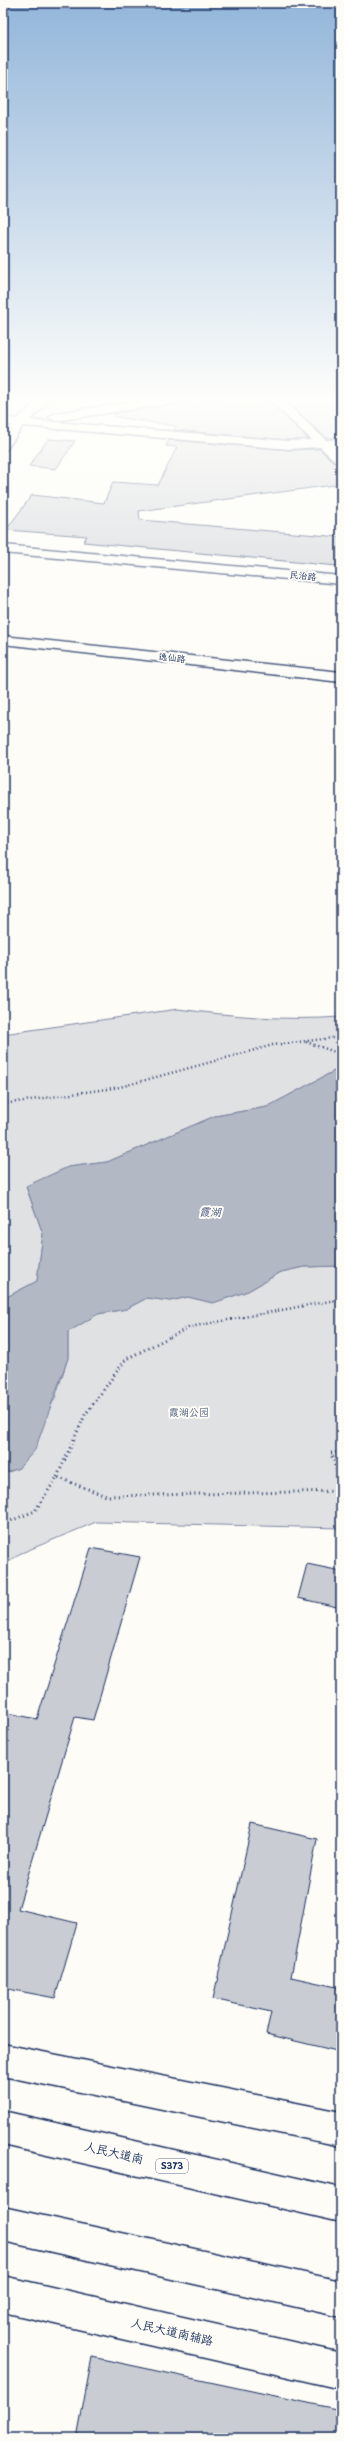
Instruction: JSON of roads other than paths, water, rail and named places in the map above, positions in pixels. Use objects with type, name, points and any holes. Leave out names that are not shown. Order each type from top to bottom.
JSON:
[{"type":"street","name":"民治路","points":[[3,549],[341,580]]},
{"type":"street","name":"逸仙路","points":[[3,640],[341,677]]},
{"type":"street","points":[[3,2060],[341,2129]]},
{"type":"street","name":"人民大道南","points":[[3,2128],[341,2205]]},
{"type":"street","points":[[3,2224],[341,2299]]},
{"type":"street","name":"人民大道南辅路","points":[[3,2294],[341,2371]]},
{"type":"water","name":"霞湖","points":[[336,1070],[341,1070],[341,1266],[304,1267],[281,1272],[248,1291],[213,1303],[188,1297],[170,1301],[147,1298],[126,1309],[98,1314],[68,1332],[68,1358],[35,1450],[19,1468],[3,1474],[3,1299],[37,1281],[43,1234],[26,1186],[68,1167],[107,1162],[215,1116],[267,1107]]},
{"type":"park label","name":"霞湖公园","points":[[189,1412]]}]
